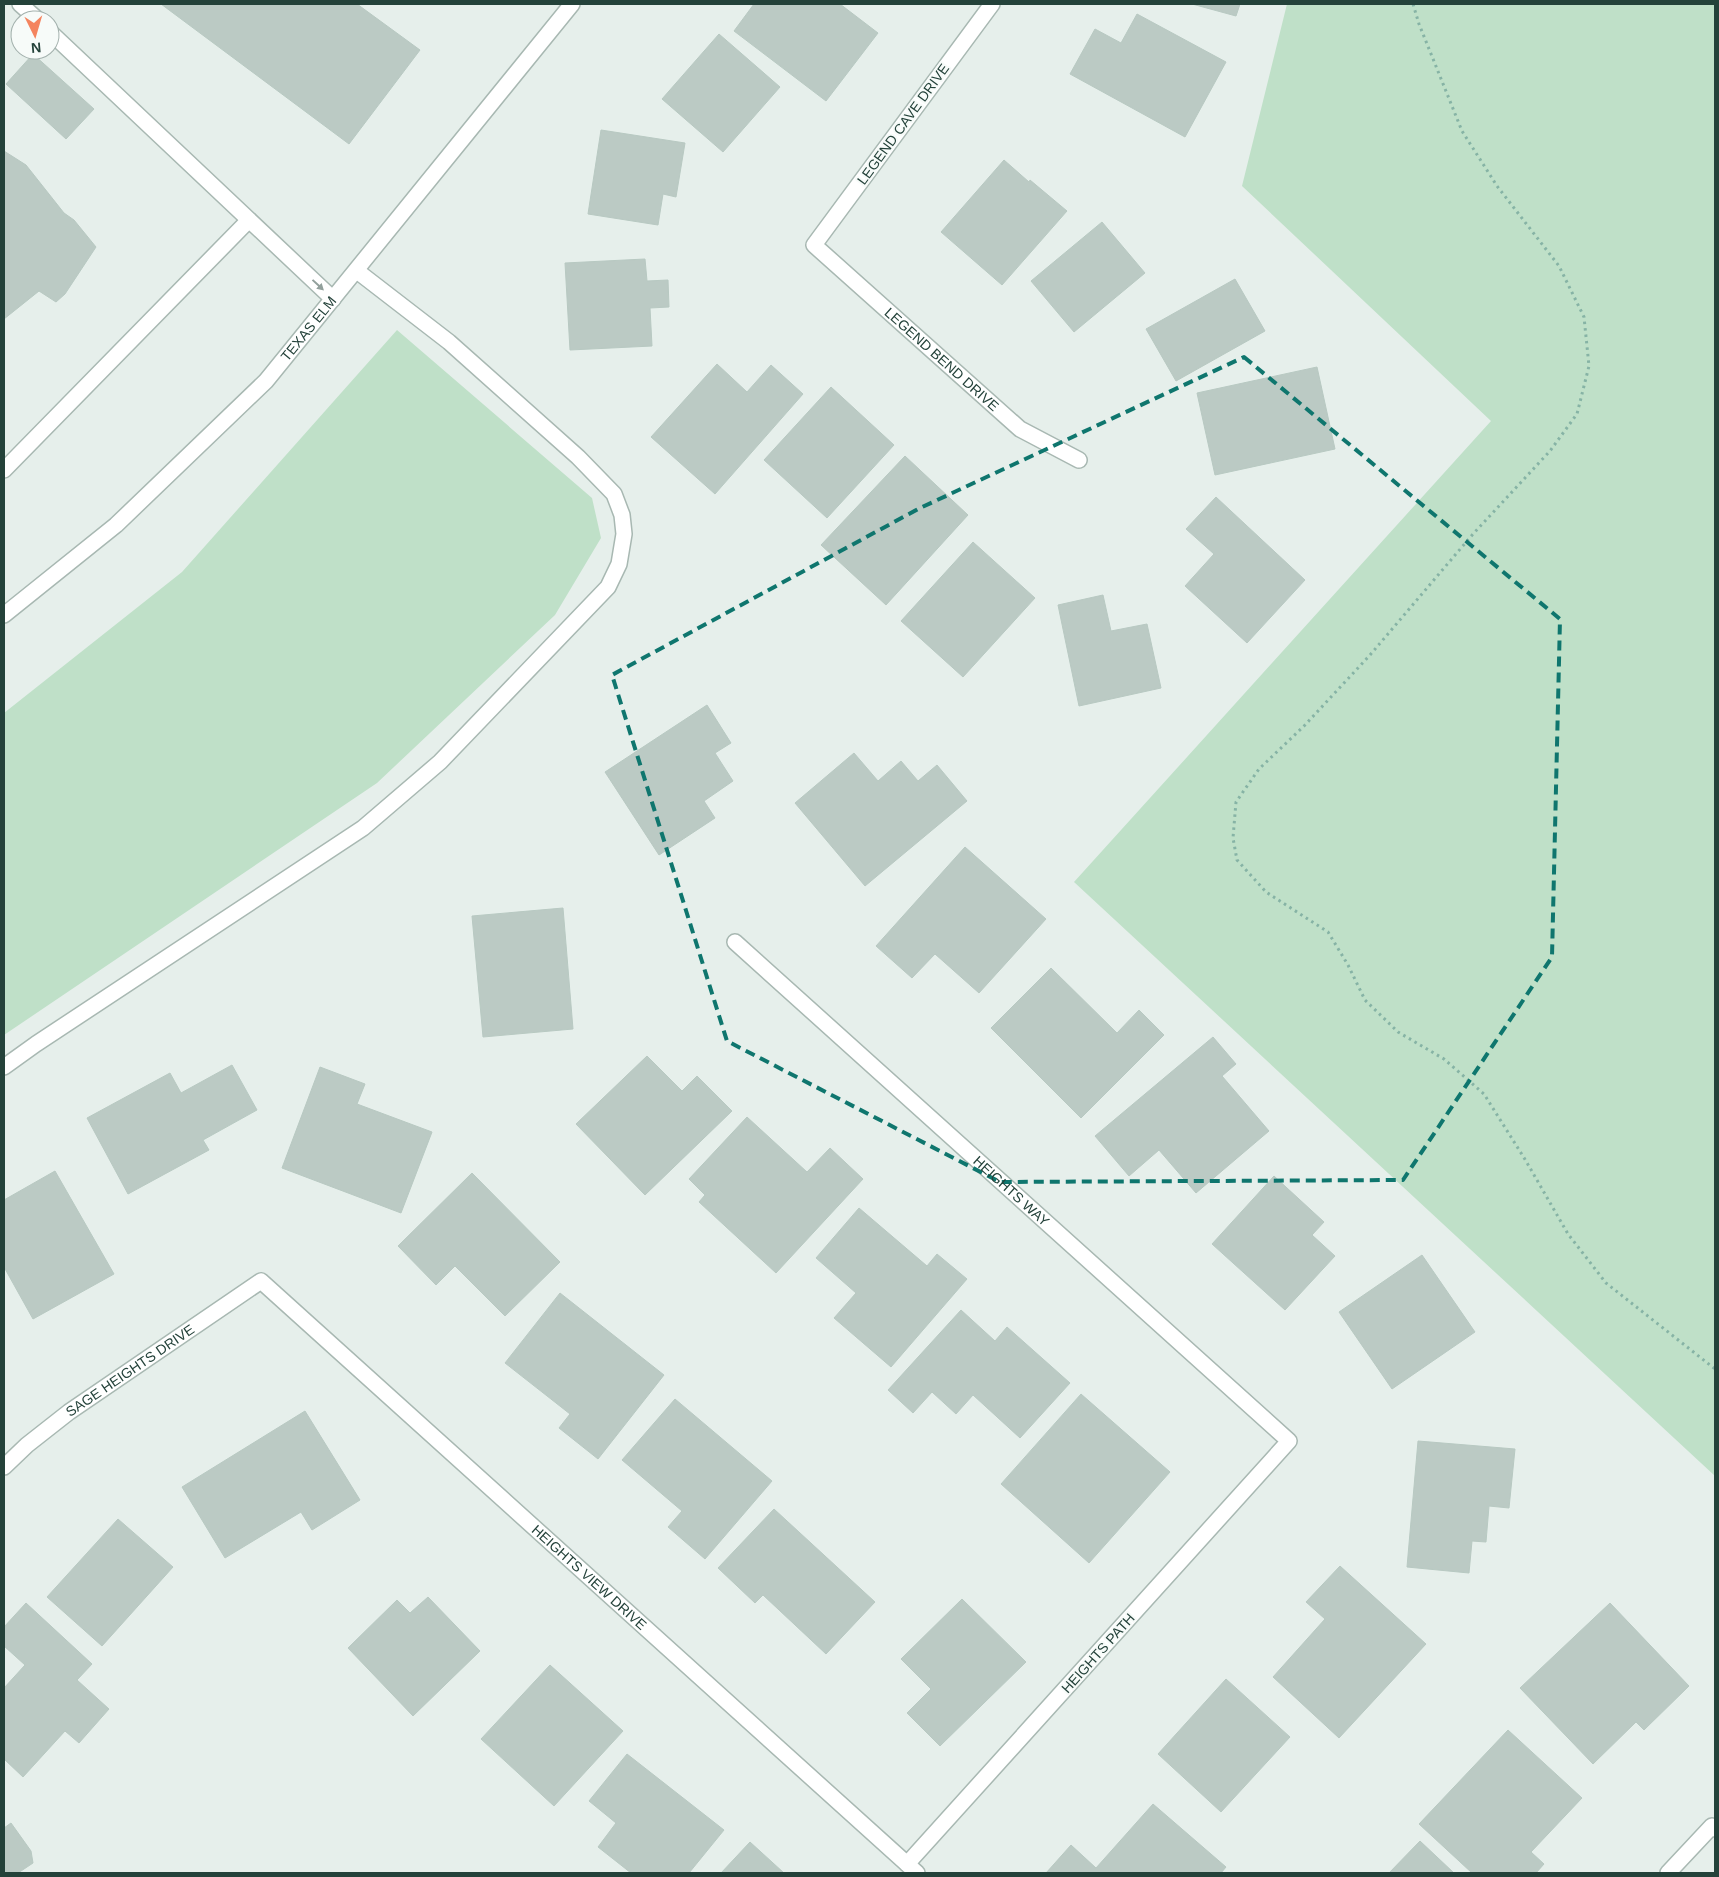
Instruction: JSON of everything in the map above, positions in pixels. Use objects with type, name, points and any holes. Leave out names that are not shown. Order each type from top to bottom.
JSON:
[{"type":"street","name":"TEXAS ELM","points":[[4,615],[116,525],[266,381],[572,4]]},
{"type":"street","name":"LEGEND CAVE DRIVE","points":[[814,245],[992,4]]},
{"type":"street","points":[[60,41],[333,300]]},
{"type":"street","points":[[4,470],[249,220]]},
{"type":"street","name":"LEGEND BEND DRIVE","points":[[814,245],[1020,430],[1079,460]]},
{"type":"street","points":[[4,1067],[363,828],[440,762],[608,587],[619,564],[624,534],[622,515],[614,494],[578,458],[449,342],[357,271]]},
{"type":"street","name":"HEIGHTS WAY","points":[[735,942],[1289,1442]]},
{"type":"street","name":"SAGE HEIGHTS DRIVE","points":[[4,1467],[27,1445],[68,1412],[261,1281]]},
{"type":"street","name":"HEIGHTS VIEW DRIVE","points":[[261,1281],[912,1869]]},
{"type":"street","name":"HEIGHTS PATH","points":[[912,1869],[1289,1442]]},
{"type":"street","points":[[1668,1873],[1714,1828]]},
{"type":"path","points":[[1413,4],[1419,24],[1462,131],[1497,186],[1559,266],[1584,316],[1588,366],[1577,414],[1550,451],[1473,534],[1370,655],[1305,725],[1259,769],[1236,802],[1232,838],[1237,860],[1266,892],[1328,932],[1366,1000],[1398,1032],[1444,1059],[1484,1094],[1526,1161],[1568,1234],[1606,1283],[1715,1369]]},
{"type":"highlighted area","points":[[1244,357],[1560,619],[1552,957],[1403,1180],[1000,1182],[727,1041],[612,675],[918,509]]},
{"type":"green space","points":[[1287,4],[1715,4],[1715,1476],[1074,882],[1491,421],[1242,186]]},
{"type":"green space","points":[[397,330],[592,498],[601,538],[555,615],[377,783],[4,1035],[4,713],[182,572]]},
{"type":"building","points":[[161,4],[357,4],[420,50],[349,144]]},
{"type":"building","points":[[754,4],[840,4],[878,33],[826,101],[734,31]]},
{"type":"building","points":[[1192,4],[1240,4],[1236,16]]},
{"type":"building","points":[[1137,14],[1226,62],[1185,137],[1070,74],[1095,29],[1121,43]]},
{"type":"building","points":[[719,34],[780,87],[723,152],[662,99]]},
{"type":"building","points":[[28,60],[40,60],[94,109],[66,139],[6,84]]},
{"type":"building","points":[[601,130],[685,143],[676,197],[663,194],[658,225],[588,214]]},
{"type":"building","points":[[4,151],[26,165],[64,213],[74,220],[96,247],[65,294],[56,302],[39,291],[4,319]]},
{"type":"building","points":[[1004,160],[1067,211],[1002,285],[941,232]]},
{"type":"building","points":[[1102,222],[1145,273],[1074,332],[1031,281]]},
{"type":"building","points":[[645,259],[647,281],[668,280],[669,307],[650,308],[652,346],[570,350],[565,263]]},
{"type":"building","points":[[1235,279],[1265,331],[1176,381],[1146,329]]},
{"type":"building","points":[[717,364],[747,392],[771,365],[803,394],[715,494],[651,437]]},
{"type":"building","points":[[1317,367],[1335,449],[1215,475],[1197,393]]},
{"type":"building","points":[[831,387],[894,445],[827,518],[764,460]]},
{"type":"building","points":[[905,456],[968,515],[886,605],[821,545]]},
{"type":"building","points":[[1216,497],[1305,580],[1247,643],[1185,586],[1214,554],[1186,529]]},
{"type":"building","points":[[973,542],[1035,598],[963,677],[901,621]]},
{"type":"building","points":[[1103,595],[1111,631],[1147,624],[1161,688],[1079,706],[1058,605]]},
{"type":"building","points":[[707,705],[731,743],[715,753],[733,781],[704,801],[715,818],[659,855],[605,772]]},
{"type":"building","points":[[854,753],[878,781],[901,761],[918,781],[937,765],[967,801],[865,886],[795,803]]},
{"type":"building","points":[[965,847],[1046,919],[979,993],[935,954],[912,978],[876,946]]},
{"type":"building","points":[[563,908],[573,1029],[483,1037],[472,916]]},
{"type":"building","points":[[1051,968],[1117,1033],[1139,1010],[1164,1035],[1081,1118],[991,1028]]},
{"type":"building","points":[[1213,1037],[1236,1064],[1222,1076],[1269,1131],[1196,1193],[1159,1150],[1129,1176],[1095,1136]]},
{"type":"building","points":[[647,1056],[682,1091],[697,1076],[732,1111],[645,1195],[576,1124]]},
{"type":"building","points":[[232,1065],[257,1110],[203,1140],[209,1150],[128,1194],[87,1118],[170,1073],[181,1093]]},
{"type":"building","points":[[320,1067],[365,1084],[357,1104],[432,1132],[401,1213],[282,1168]]},
{"type":"building","points":[[747,1117],[807,1172],[830,1148],[863,1179],[776,1273],[699,1202],[705,1195],[689,1179]]},
{"type":"building","points":[[55,1171],[114,1274],[33,1319],[4,1267],[4,1200]]},
{"type":"building","points":[[472,1173],[560,1262],[505,1316],[455,1266],[436,1285],[398,1246]]},
{"type":"building","points":[[1274,1176],[1324,1222],[1312,1235],[1335,1256],[1285,1310],[1212,1244]]},
{"type":"building","points":[[859,1208],[927,1266],[937,1254],[967,1279],[891,1367],[834,1318],[856,1293],[816,1258]]},
{"type":"building","points":[[1422,1255],[1475,1332],[1392,1389],[1339,1312]]},
{"type":"building","points":[[560,1293],[664,1375],[598,1459],[559,1428],[570,1414],[505,1363]]},
{"type":"building","points":[[961,1310],[995,1341],[1007,1327],[1070,1383],[1020,1438],[973,1395],[956,1414],[932,1392],[913,1413],[888,1390]]},
{"type":"building","points":[[1081,1394],[1170,1472],[1089,1563],[1001,1484]]},
{"type":"building","points":[[675,1399],[772,1481],[705,1559],[668,1527],[682,1511],[622,1460]]},
{"type":"building","points":[[305,1411],[360,1500],[312,1530],[301,1512],[225,1558],[182,1487]]},
{"type":"building","points":[[1418,1441],[1515,1449],[1509,1508],[1489,1506],[1486,1542],[1472,1541],[1469,1573],[1407,1567]]},
{"type":"building","points":[[774,1509],[875,1602],[826,1654],[763,1595],[755,1603],[718,1568]]},
{"type":"building","points":[[118,1519],[173,1567],[102,1646],[47,1597]]},
{"type":"building","points":[[1340,1566],[1426,1644],[1339,1738],[1273,1677],[1325,1619],[1306,1602]]},
{"type":"building","points":[[428,1597],[480,1651],[413,1716],[348,1648],[397,1600],[410,1613]]},
{"type":"building","points":[[962,1599],[1026,1662],[940,1746],[907,1713],[931,1689],[901,1659]]},
{"type":"building","points":[[26,1603],[92,1664],[77,1680],[109,1709],[79,1743],[65,1731],[23,1777],[4,1759],[4,1688],[25,1665],[4,1646],[4,1627]]},
{"type":"building","points":[[1610,1603],[1689,1686],[1644,1730],[1636,1722],[1593,1764],[1520,1688]]},
{"type":"building","points":[[550,1665],[623,1731],[554,1806],[481,1739]]},
{"type":"building","points":[[1226,1679],[1290,1737],[1221,1812],[1158,1754]]},
{"type":"building","points":[[1508,1730],[1582,1798],[1531,1852],[1544,1864],[1536,1873],[1472,1873],[1419,1824]]},
{"type":"building","points":[[627,1754],[724,1830],[689,1873],[631,1873],[598,1847],[616,1823],[589,1801]]},
{"type":"building","points":[[1153,1804],[1226,1867],[1221,1873],[1046,1873],[1071,1845],[1096,1868]]},
{"type":"building","points":[[11,1823],[31,1851],[33,1863],[18,1873],[4,1873],[4,1828]]},
{"type":"building","points":[[1420,1841],[1454,1873],[1389,1873]]},
{"type":"building","points":[[750,1842],[784,1873],[721,1873]]}]
